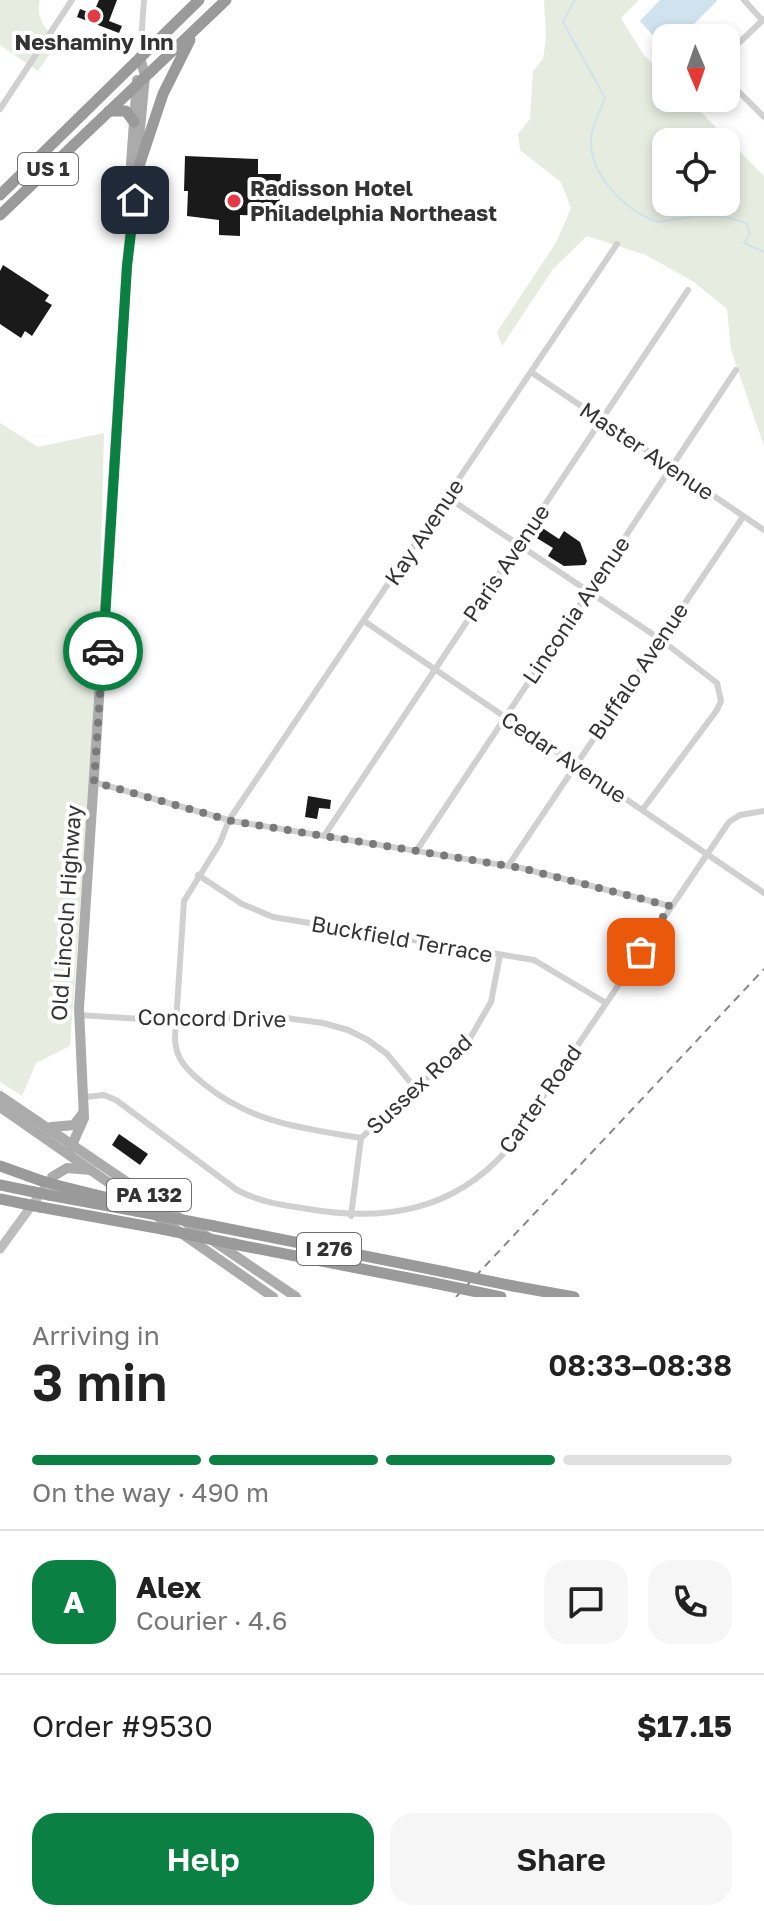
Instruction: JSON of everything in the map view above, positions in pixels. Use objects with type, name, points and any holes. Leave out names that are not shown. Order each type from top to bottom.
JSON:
[{"type":"highway","name":"US 1","points":[[0,195],[199,0]]},
{"type":"highway","name":"US 1","points":[[0,215],[226,0]]},
{"type":"highway","points":[[137,172],[170,78],[197,28]]},
{"type":"highway","points":[[108,111],[126,111],[134,122]]},
{"type":"highway","points":[[0,1166],[50,1184]]},
{"type":"highway","points":[[0,1185],[34,1192],[50,1184]]},
{"type":"highway","name":"I 276","points":[[50,1184],[170,1217],[574,1297]]},
{"type":"highway","name":"I 276","points":[[0,1199],[501,1297]]},
{"type":"main road","name":"Old Lincoln Highway","points":[[0,1249],[50,1184],[84,1123],[79,1015],[127,266],[137,172],[140,57]]},
{"type":"main road","name":"Old Lincoln Highway","points":[[127,266],[125,254],[134,122],[141,80]]},
{"type":"main road","name":"PA 132","points":[[0,1096],[48,1126],[102,1175],[273,1297]]},
{"type":"main road","points":[[48,1126],[63,1129],[74,1125],[82,1118],[85,1102]]},
{"type":"main road","name":"PA 132","points":[[0,1107],[72,1148],[296,1297]]},
{"type":"main road","points":[[50,1184],[75,1167],[102,1175]]},
{"type":"street","points":[[0,109],[72,0]]},
{"type":"street","name":"Old Lincoln Highway","points":[[140,57],[144,0]]},
{"type":"street","points":[[740,42],[763,20],[744,0]]},
{"type":"street","points":[[2,89],[10,94]]},
{"type":"street","points":[[740,93],[764,117]]},
{"type":"street","name":"Kay Avenue","points":[[361,1138],[254,1116],[234,1107],[180,1061],[175,1045],[175,1021],[184,901],[220,843],[229,820],[617,244]]},
{"type":"street","name":"Paris Avenue","points":[[324,836],[688,290]]},
{"type":"street","name":"Linconia Avenue","points":[[417,850],[736,370]]},
{"type":"street","name":"Master Avenue","points":[[531,372],[764,530]]},
{"type":"street","points":[[447,497],[712,676],[721,701],[643,809]]},
{"type":"street","name":"Buffalo Avenue","points":[[508,866],[743,517]]},
{"type":"street","name":"Cedar Avenue","points":[[364,621],[764,893]]},
{"type":"street","points":[[94,782],[229,820],[508,866],[670,906]]},
{"type":"street","name":"Carter Road","points":[[85,1102],[104,1095],[116,1100],[248,1196],[351,1216],[413,1211],[442,1199],[483,1174],[515,1139],[729,822],[740,815],[764,811]]},
{"type":"street","name":"Buckfield Terrace","points":[[198,875],[266,915],[540,962],[606,1003]]},
{"type":"street","name":"Sussex Road","points":[[351,1216],[361,1138],[460,1051],[477,1029],[491,1002],[500,955]]},
{"type":"street","name":"Concord Drive","points":[[79,1015],[175,1021],[264,1015],[342,1028],[382,1050],[416,1089]]},
{"type":"shaded area","points":[[0,0],[40,0],[39,12],[43,23],[58,42],[38,71],[0,45]]},
{"type":"shaded area","points":[[544,0],[639,0],[621,18],[652,63],[652,112],[701,112],[717,128],[652,128],[652,216],[740,216],[740,152],[764,176],[764,446],[731,350],[727,309],[694,282],[646,255],[587,236],[553,269],[502,346],[497,332],[557,241],[571,208],[561,182],[520,150],[518,134],[530,119],[533,71],[543,59],[546,37]]},
{"type":"shaded area","points":[[0,423],[38,447],[104,433],[98,663],[70,1046],[36,1063],[22,1096],[0,1082]]},
{"type":"water","points":[[660,0],[717,1],[694,24],[652,24],[652,34],[640,21]]},
{"type":"building","name":"Neshaminy Inn","points":[[99,0],[117,0],[109,21],[122,26],[119,33],[77,17],[80,9],[93,14]]},
{"type":"building","name":"Radisson Hotel Philadelphia Northeast","points":[[185,156],[258,159],[258,174],[281,174],[279,216],[240,215],[240,236],[219,235],[219,220],[187,216]]},
{"type":"building","points":[[3,265],[49,295],[45,301],[52,305],[32,336],[25,331],[21,338],[0,324],[0,271]]},
{"type":"building","points":[[541,527],[559,539],[564,531],[580,542],[587,561],[585,565],[564,566],[548,556],[553,548],[535,537]]},
{"type":"building","points":[[308,796],[331,800],[330,809],[319,808],[317,819],[305,817]]},
{"type":"building","points":[[119,1134],[148,1154],[140,1165],[112,1145]]},
{"type":"waterway","points":[[575,0],[563,22],[605,98],[591,139],[592,153],[603,179],[623,201],[659,222],[722,216],[747,223],[750,234],[744,243],[764,252]]},
{"type":"railway","points":[[456,1297],[764,969]]},
{"type":"way so far","points":[[103,651],[94,782],[232,821],[521,868],[670,906],[641,952]]},
{"type":"place","name":"Neshaminy Inn","points":[[94,16]]},
{"type":"place","name":"Radisson Hotel Philadelphia Northeast","points":[[234,201]]},
{"type":"route","points":[[103,651],[127,266],[131,254],[135,200]]}]
